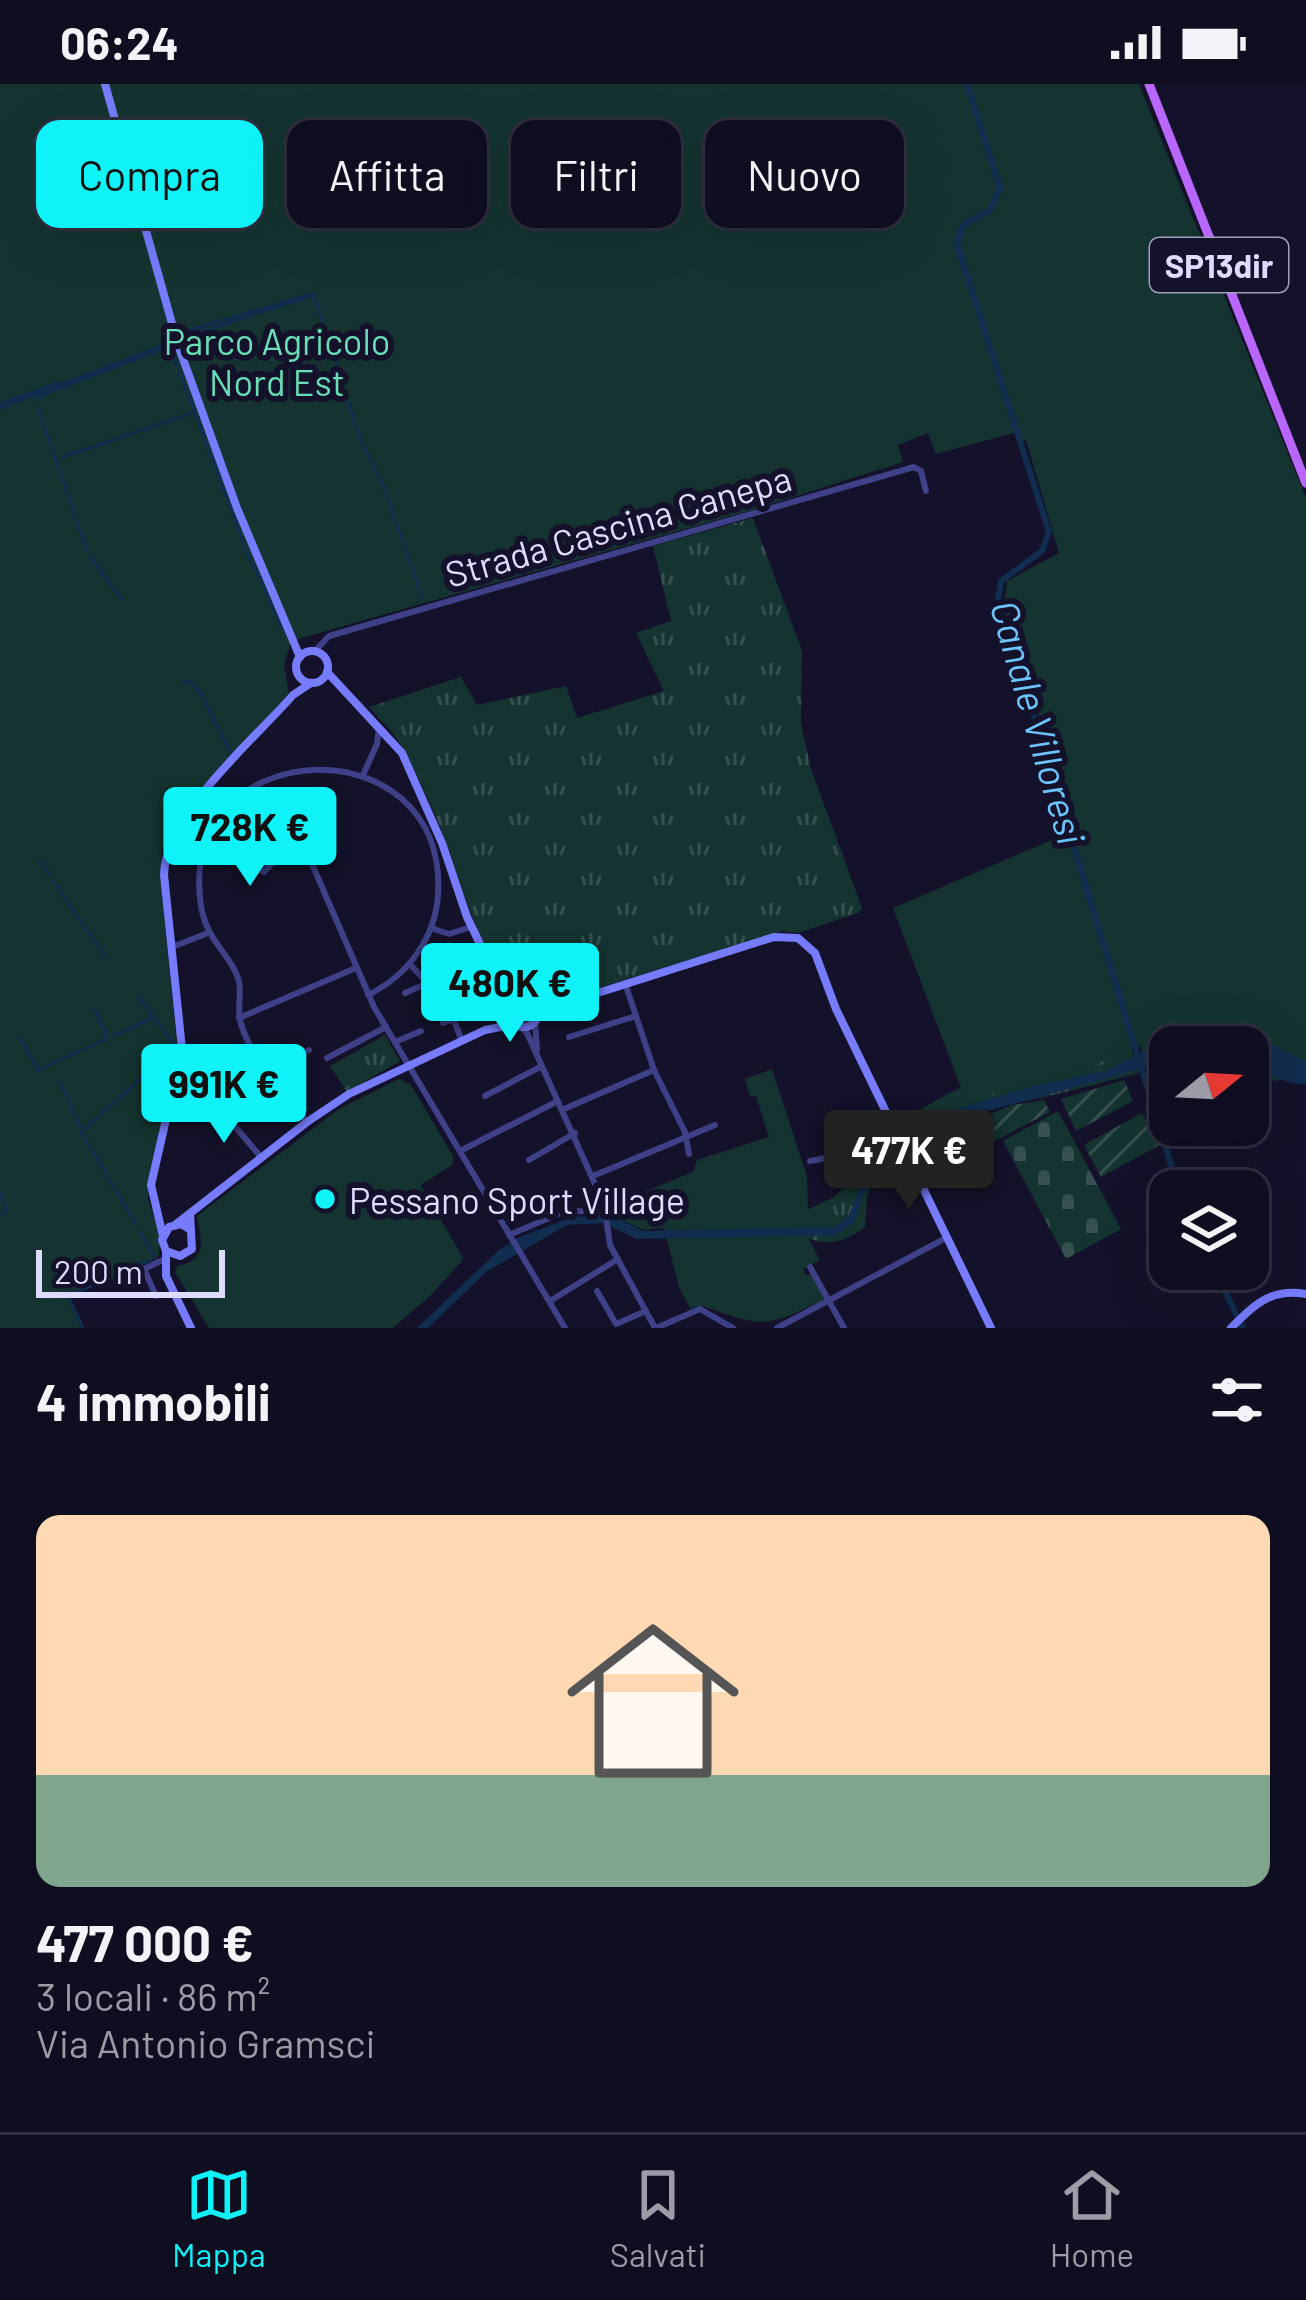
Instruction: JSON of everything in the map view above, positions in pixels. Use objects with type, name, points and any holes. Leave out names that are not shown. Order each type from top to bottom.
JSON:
[{"type":"main road","name":"SP13dir","points":[[1149,84],[1306,483]]},
{"type":"street","points":[[105,84],[178,345],[253,548],[300,657],[285,704]]},
{"type":"street","name":"Strada Cascina Canepa","points":[[313,651],[328,636],[914,467],[921,472],[926,491]]},
{"type":"street","points":[[291,630],[326,658],[327,673],[402,753],[471,927],[575,1133],[606,1210],[606,1228],[618,1258],[655,1328],[697,1309],[733,1328]]},
{"type":"street","points":[[300,657],[313,651]]},
{"type":"street","points":[[296,670],[302,679],[344,692]]},
{"type":"street","points":[[191,1328],[170,1284],[151,1181],[182,1049],[164,875],[171,837],[186,813],[285,704],[327,673]]},
{"type":"street","points":[[362,775],[377,744],[378,724]]},
{"type":"street","points":[[307,1122],[251,1048],[239,1018],[238,979],[209,933],[201,903],[201,866],[213,831],[232,804],[258,783],[292,770],[330,767],[362,775],[404,802],[429,840],[438,887],[431,928],[410,964],[368,995]]},
{"type":"street","points":[[269,866],[298,854],[308,855],[368,995],[565,1328]]},
{"type":"street","points":[[431,928],[449,934],[471,927]]},
{"type":"street","points":[[172,947],[209,933]]},
{"type":"street","points":[[485,1030],[526,1026],[563,1004],[778,936],[800,939],[815,953],[942,1241],[992,1328]]},
{"type":"street","points":[[405,993],[481,960]]},
{"type":"street","points":[[410,964],[427,983]]},
{"type":"street","points":[[239,1018],[356,968]]},
{"type":"street","points":[[497,975],[531,1001],[540,1063]]},
{"type":"street","points":[[626,986],[654,1070],[686,1135],[689,1154]]},
{"type":"street","points":[[163,1236],[307,1122],[364,1085],[485,1030],[517,1001],[563,1004]]},
{"type":"street","points":[[443,1023],[464,1014]]},
{"type":"street","points":[[569,1037],[636,1016]]},
{"type":"street","points":[[453,1018],[462,1041]]},
{"type":"street","points":[[327,1058],[386,1027]]},
{"type":"street","points":[[395,1042],[421,1031]]},
{"type":"street","points":[[261,1157],[219,1108],[268,1070],[309,1050]]},
{"type":"street","points":[[485,1096],[540,1063]]},
{"type":"street","points":[[460,1151],[654,1070]]},
{"type":"street","points":[[810,1161],[826,1159],[887,1117]]},
{"type":"street","points":[[593,1176],[715,1125]]},
{"type":"street","points":[[529,1160],[575,1133]]},
{"type":"street","points":[[153,1205],[162,1220],[191,1230]]},
{"type":"street","points":[[156,1296],[144,1269],[193,1248],[188,1216],[194,1207]]},
{"type":"street","points":[[510,1237],[563,1212],[606,1210]]},
{"type":"street","points":[[777,1328],[942,1241]]},
{"type":"street","points":[[550,1300],[618,1258]]},
{"type":"street","points":[[810,1267],[842,1328]]},
{"type":"street","points":[[597,1291],[616,1324],[646,1311]]},
{"type":"street","points":[[1237,1322],[1271,1294],[1304,1296]]},
{"type":"green space","name":"Parco Agricolo Nord Est","points":[[0,84],[1139,84],[1306,498],[1306,1073],[1269,1080],[1269,1026],[1149,1026],[1149,1074],[1140,1046],[1082,1070],[966,1101],[893,908],[1075,830],[1004,607],[1007,581],[1059,553],[1026,440],[1020,441],[1017,432],[936,454],[928,433],[898,445],[903,462],[759,508],[291,641],[284,665],[289,693],[175,821],[162,850],[160,874],[177,1047],[148,1186],[160,1233],[159,1256],[69,1296],[81,1328],[0,1328]]},
{"type":"green space","points":[[753,518],[802,651],[801,724],[811,769],[862,908],[798,933],[782,931],[559,1000],[535,997],[498,966],[484,943],[416,773],[397,738],[369,707],[461,677],[477,705],[566,686],[577,718],[664,691],[636,633],[671,621],[653,546]]},
{"type":"green space","points":[[385,1035],[400,1061],[347,1092],[330,1066]]},
{"type":"green space","points":[[1131,1047],[1139,1073],[977,1110],[925,1148],[896,1159],[867,1196],[865,1227],[836,1241],[805,1237],[805,1211],[834,1197],[871,1150],[917,1111],[969,1084]]},
{"type":"green space","points":[[772,1069],[807,1177],[809,1240],[820,1260],[803,1269],[825,1299],[765,1322],[703,1306],[690,1308],[679,1287],[664,1228],[644,1230],[619,1219],[640,1205],[639,1194],[693,1172],[697,1160],[769,1137],[756,1096],[750,1096],[745,1079]]},
{"type":"green space","name":"Pessano Sport Village","points":[[399,1079],[411,1085],[453,1156],[452,1165],[421,1185],[463,1258],[461,1262],[393,1328],[209,1328],[175,1272],[198,1254],[197,1216],[339,1109]]},
{"type":"green space","points":[[1124,1080],[1133,1101],[1076,1131],[1061,1099]]},
{"type":"green space","points":[[1044,1100],[1050,1112],[983,1147],[969,1123],[1012,1105]]},
{"type":"green space","points":[[1058,1111],[1121,1229],[1066,1259],[1003,1141]]},
{"type":"green space","points":[[1142,1113],[1149,1125],[1149,1146],[1158,1146],[1101,1177],[1084,1145]]},
{"type":"water","points":[[1269,1043],[1306,1062],[1306,1084],[1269,1074]]},
{"type":"water","points":[[1149,1050],[1149,1067],[951,1121],[864,1193],[854,1222],[836,1235],[636,1239],[604,1223],[567,1225],[486,1272],[428,1328],[417,1328],[498,1251],[517,1238],[570,1218],[605,1213],[643,1231],[835,1227],[848,1217],[865,1178],[953,1110],[1109,1070]]},
{"type":"waterway","name":"Canale Villoresi","points":[[967,84],[1000,188],[990,210],[963,225],[957,244],[1049,532],[1042,551],[1001,581],[998,599],[1173,1170]]},
{"type":"waterway","points":[[180,333],[311,294]]},
{"type":"waterway","points":[[182,338],[314,295],[360,439],[383,485],[422,597]]},
{"type":"waterway","points":[[0,408],[166,344]]},
{"type":"waterway","points":[[39,400],[39,396],[165,348],[177,366]]},
{"type":"waterway","points":[[179,371],[248,554],[283,630]]},
{"type":"waterway","points":[[0,404],[58,383]]},
{"type":"waterway","points":[[38,408],[87,551]]},
{"type":"waterway","points":[[63,457],[192,413]]},
{"type":"waterway","points":[[90,556],[121,599]]},
{"type":"waterway","points":[[183,682],[189,681],[200,692],[231,754]]},
{"type":"waterway","points":[[40,861],[50,875]]},
{"type":"waterway","points":[[54,882],[106,958]]},
{"type":"waterway","points":[[138,996],[175,1045]]},
{"type":"waterway","points":[[19,1037],[38,1070],[108,1038],[95,1010]]},
{"type":"waterway","points":[[115,1035],[152,1018]]},
{"type":"waterway","points":[[135,1223],[81,1132],[176,1047]]},
{"type":"waterway","points":[[60,1082],[80,1127]]},
{"type":"waterway","points":[[0,1192],[7,1211],[0,1215]]},
{"type":"waterway","points":[[140,1232],[155,1258]]},
{"type":"waterway","points":[[83,1328],[68,1296],[151,1260]]},
{"type":"waterway","name":"Canale Villoresi","points":[[1224,1290],[1243,1328]]},
{"type":"place","name":"Pessano Sport Village","points":[[325,1199]]}]
